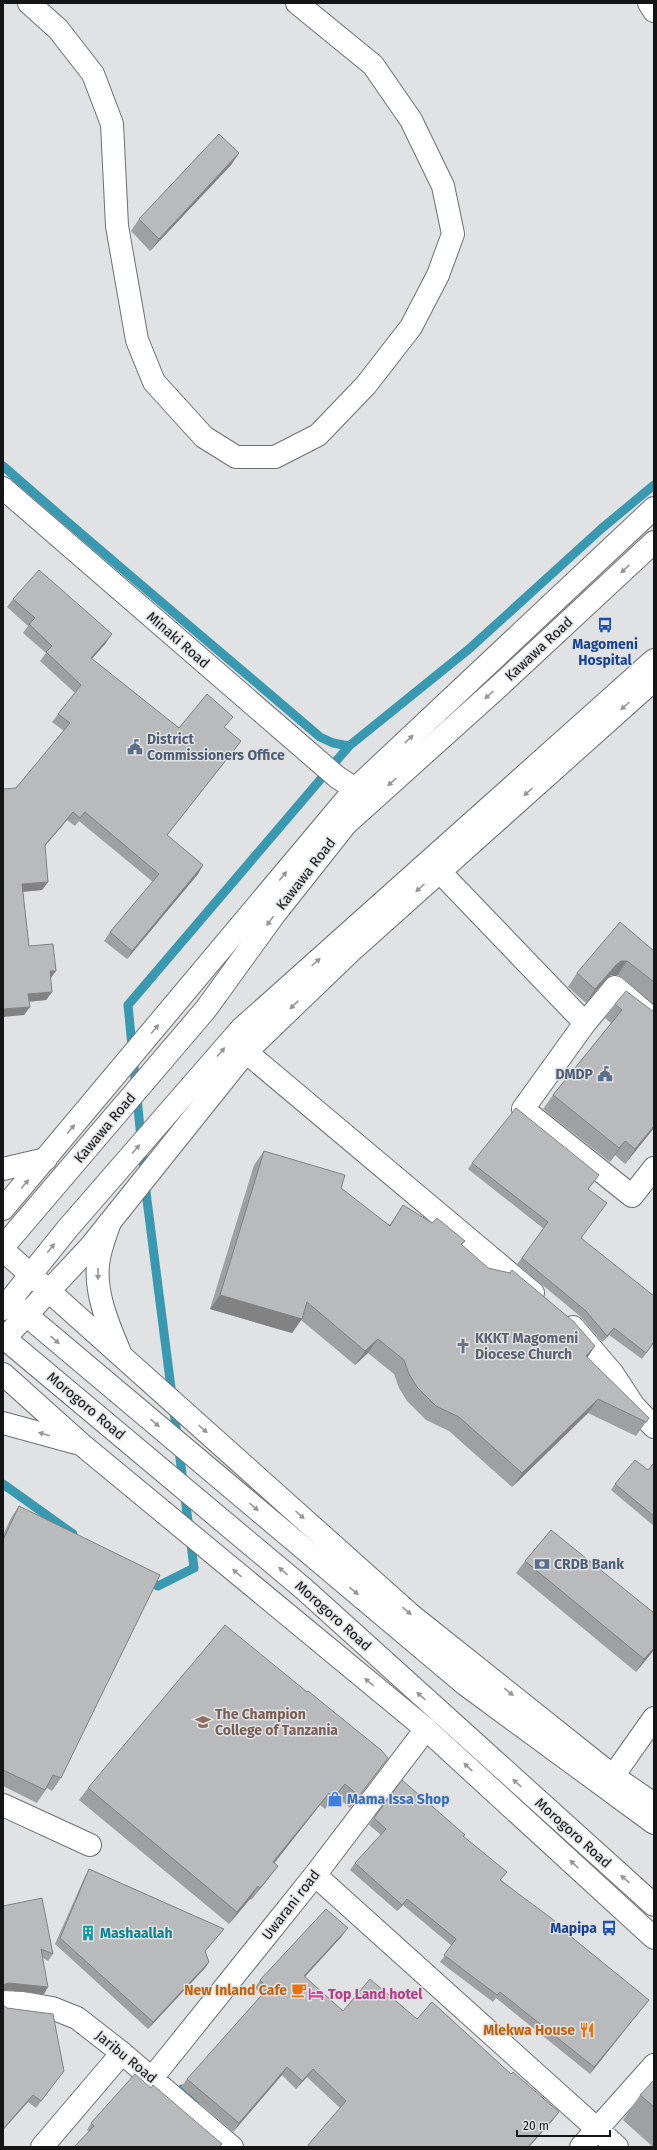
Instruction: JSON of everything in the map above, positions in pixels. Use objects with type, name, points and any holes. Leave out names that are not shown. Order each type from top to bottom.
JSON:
[{"type":"main road","points":[[29,3],[58,29],[93,74],[112,124],[118,234],[137,340],[154,382],[204,437],[236,457],[275,456],[318,435],[366,386],[411,327],[438,275],[453,234],[443,186],[411,120],[372,64],[297,3]]},
{"type":"main road","points":[[649,3],[654,11]]},
{"type":"main road","name":"Minaki Road","points":[[3,488],[337,777],[355,789]]},
{"type":"main road","name":"Kawawa Road","points":[[3,1209],[355,789],[654,508]]},
{"type":"main road","name":"Kawawa Road","points":[[3,1249],[206,1009],[274,915],[346,824],[491,694],[654,542]]},
{"type":"main road","points":[[654,660],[241,1029],[5,1302],[26,1315],[466,1685],[654,1823]]},
{"type":"main road","points":[[4,1338],[110,1222],[246,1052],[351,951],[654,680]]},
{"type":"main road","points":[[439,871],[585,1023]]},
{"type":"main road","points":[[654,1020],[615,987],[585,1023],[523,1109],[632,1196],[654,1168]]},
{"type":"main road","points":[[246,1052],[573,1327],[613,1374],[634,1406],[654,1427]]},
{"type":"main road","points":[[3,1169],[46,1159]]},
{"type":"main road","points":[[110,1222],[99,1257],[98,1279],[107,1324],[121,1356]]},
{"type":"main road","points":[[3,1249],[31,1273],[48,1291],[411,1615],[613,1776],[654,1804]]},
{"type":"main road","name":"Morogoro Road","points":[[4,1338],[304,1589],[654,1905]]},
{"type":"main road","name":"Morogoro Road","points":[[3,1374],[81,1444],[426,1729],[654,1938]]},
{"type":"main road","points":[[3,1423],[81,1444]]},
{"type":"main road","points":[[613,1776],[654,1718]]},
{"type":"main road","name":"Uwarani road","points":[[152,2078],[315,1875],[426,1729]]},
{"type":"main road","points":[[3,1805],[90,1845]]},
{"type":"main road","points":[[315,1875],[596,2130],[617,2147]]},
{"type":"main road","name":"Jaribu Road","points":[[3,2002],[24,2003],[58,2010],[77,2018],[122,2053],[232,2147]]},
{"type":"main road","points":[[42,2147],[122,2053]]},
{"type":"main road","points":[[581,2147],[654,2064]]},
{"type":"building","points":[[219,134],[239,153],[159,239],[139,219]]},
{"type":"building","points":[[39,570],[112,634],[91,658],[179,728],[207,694],[233,717],[224,727],[241,741],[167,835],[203,865],[132,951],[110,932],[159,874],[85,812],[80,818],[73,812],[45,845],[48,882],[22,884],[29,946],[53,944],[56,971],[50,971],[52,992],[28,994],[30,1007],[3,1009],[3,789],[16,788],[70,723],[58,714],[81,685],[46,652],[52,646],[29,624],[35,618],[13,599]]},
{"type":"building","points":[[620,922],[654,951],[654,982],[627,961],[621,961],[595,989],[577,973]]},
{"type":"building","name":"DMDP","points":[[626,991],[654,1012],[654,1126],[635,1149],[625,1141],[619,1148],[553,1095],[622,1010],[615,1004]]},
{"type":"building","points":[[516,1108],[599,1175],[588,1189],[607,1203],[581,1238],[654,1296],[654,1342],[646,1353],[614,1328],[607,1336],[586,1311],[522,1258],[548,1222],[472,1163]]},
{"type":"building","points":[[264,1151],[345,1175],[341,1188],[390,1226],[403,1205],[432,1223],[437,1218],[465,1241],[461,1244],[488,1268],[510,1273],[512,1270],[574,1322],[595,1346],[586,1356],[649,1418],[646,1422],[598,1399],[522,1473],[459,1417],[436,1406],[417,1387],[409,1374],[404,1360],[378,1339],[365,1351],[307,1302],[302,1319],[220,1295]]},
{"type":"building","points":[[635,1460],[648,1470],[654,1463],[654,1516],[615,1484]]},
{"type":"building","points":[[19,1506],[160,1575],[61,1778],[53,1775],[45,1790],[3,1770],[3,1540]]},
{"type":"building","points":[[551,1530],[654,1613],[654,1648],[644,1659],[525,1561]]},
{"type":"building","points":[[225,1625],[381,1750],[388,1758],[359,1796],[345,1784],[334,1797],[329,1793],[273,1862],[278,1866],[260,1888],[258,1886],[237,1912],[88,1788]]},
{"type":"building","points":[[402,1780],[465,1835],[463,1836],[507,1872],[500,1880],[555,1921],[553,1922],[649,2000],[594,2067],[500,1992],[497,1995],[444,1955],[456,1939],[407,1899],[402,1905],[355,1863],[386,1829],[374,1818]]},
{"type":"building","points":[[89,1869],[224,1929],[205,1951],[209,1962],[153,2022],[60,1938]]},
{"type":"building","points":[[42,1898],[53,1954],[41,1949],[48,1987],[8,1983],[3,1985],[3,1906]]},
{"type":"building","points":[[326,1909],[348,1928],[304,1976],[343,2011],[370,1979],[417,2019],[432,2002],[511,2074],[513,2072],[559,2112],[528,2147],[310,2147],[308,2145],[346,2101],[313,2069],[302,2081],[287,2067],[239,2123],[187,2079],[268,1988],[260,1980]]},
{"type":"building","points":[[3,2005],[7,2008],[53,2014],[64,2071],[41,2101],[33,2095],[3,2129]]},
{"type":"building","points":[[135,2074],[151,2088],[153,2085],[222,2144],[219,2147],[74,2147],[94,2126],[91,2123]]},
{"type":"building","points":[[654,2080],[654,2107],[640,2095]]},
{"type":"waterway","points":[[3,466],[320,737],[333,743],[349,746]]},
{"type":"waterway","points":[[145,1579],[158,1586],[194,1568],[147,1200],[128,1005],[349,746],[469,649],[601,529],[654,485]]},
{"type":"waterway","points":[[3,1484],[73,1534]]},
{"type":"waterway","points":[[182,2089],[195,2102]]},
{"type":"place","name":"Magomeni Hospital","points":[[605,625]]},
{"type":"place","name":"District Commissioners Office","points":[[135,747]]},
{"type":"place","name":"DMDP","points":[[605,1074]]},
{"type":"place","name":"KKKT Magomeni Diocese Church","points":[[463,1346]]},
{"type":"place","name":"CRDB Bank","points":[[542,1564]]},
{"type":"place","name":"The Champion College of Tanzania","points":[[203,1722]]},
{"type":"place","name":"Mama Issa Shop","points":[[335,1799]]},
{"type":"place","name":"Mapipa","points":[[609,1928]]},
{"type":"place","name":"Mashaallah","points":[[88,1933]]},
{"type":"place","name":"New Inland Cafe","points":[[299,1990]]},
{"type":"place","name":"Top Land hotel","points":[[316,1994]]},
{"type":"place","name":"Mlekwa House","points":[[587,2030]]}]
